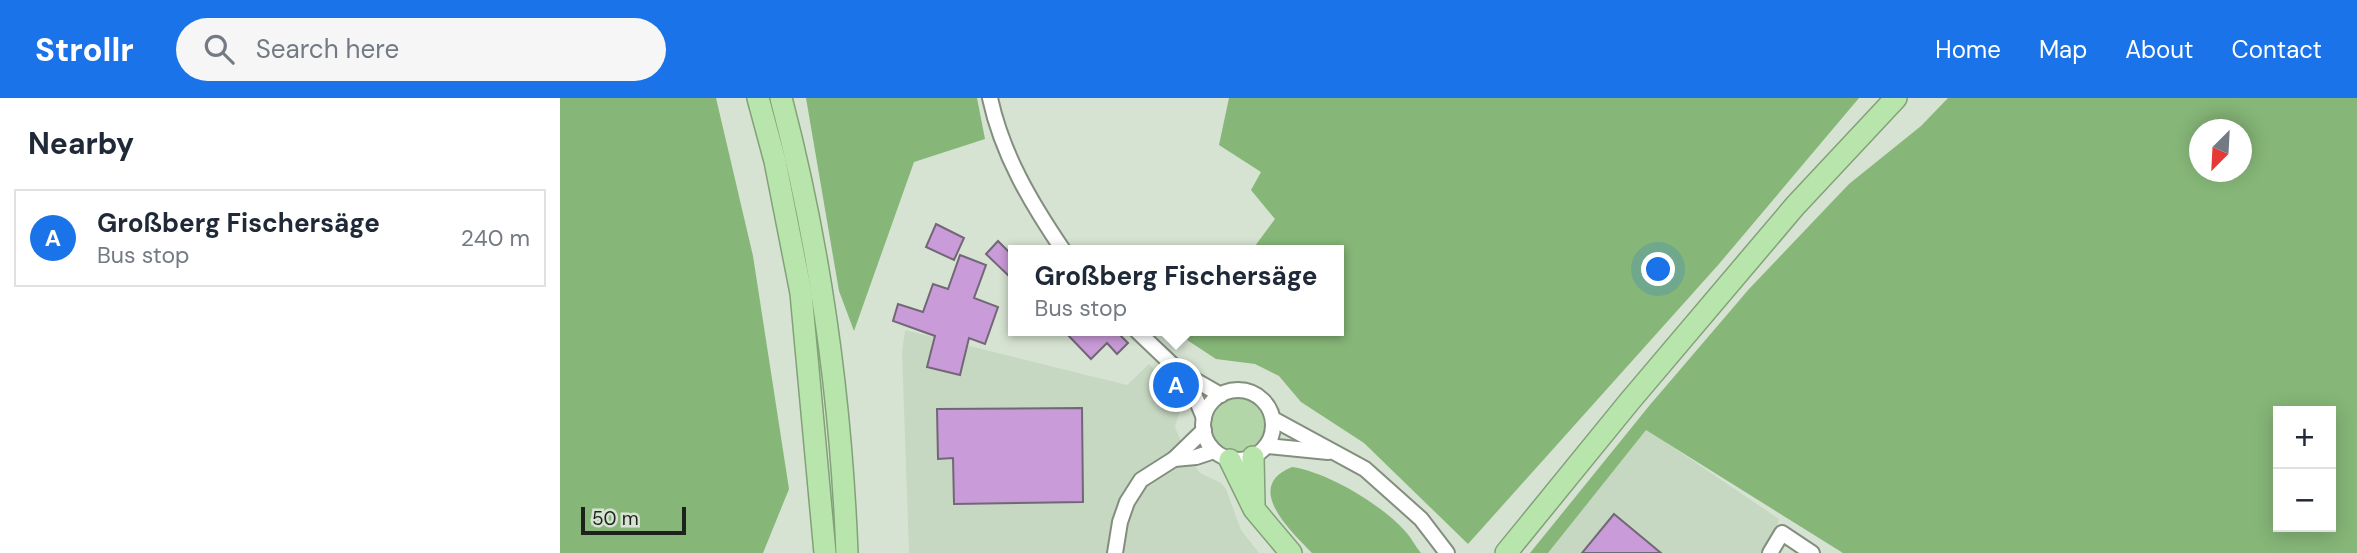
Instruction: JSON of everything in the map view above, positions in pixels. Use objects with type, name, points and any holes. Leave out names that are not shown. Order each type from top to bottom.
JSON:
[{"type":"highway","points":[[758,98],[775,161],[802,293],[825,553]]},
{"type":"highway","points":[[781,98],[797,158],[822,292],[838,416],[847,553]]},
{"type":"highway","points":[[1506,553],[1629,402],[1795,206],[1896,98]]},
{"type":"highway","points":[[1254,509],[1260,452]]},
{"type":"highway","points":[[1222,455],[1254,509],[1291,553]]},
{"type":"street","points":[[990,98],[996,128],[1008,157],[1037,212],[1060,245]]},
{"type":"street","points":[[1143,336],[1180,370],[1221,395]]},
{"type":"street","points":[[1180,370],[1194,394],[1207,441],[1222,455]]},
{"type":"street","points":[[1115,553],[1120,522],[1127,502],[1140,480],[1174,459],[1204,424],[1213,401],[1221,395],[1242,391],[1253,394],[1269,408],[1273,428],[1260,452]]},
{"type":"street","points":[[1273,418],[1365,469],[1421,519],[1447,553]]},
{"type":"street","points":[[1174,459],[1222,455],[1242,460],[1260,452],[1334,452]]},
{"type":"street","points":[[1770,553],[1782,533],[1812,553]]},
{"type":"shaded area","points":[[905,330],[1127,385],[1149,364],[1183,400],[1175,427],[1186,453],[1200,473],[1221,483],[1226,489],[1241,530],[1259,553],[909,553],[902,352]]},
{"type":"shaded area","points":[[1646,429],[1779,519],[1775,534],[1764,553],[1548,553]]},
{"type":"green space","points":[[560,98],[716,98],[753,256],[789,489],[763,553],[560,553]]},
{"type":"green space","points":[[806,98],[977,98],[985,139],[914,162],[854,331],[839,291]]},
{"type":"green space","points":[[1229,98],[1859,98],[1719,264],[1468,544],[1364,443],[1301,402],[1279,376],[1255,364],[1216,359],[1187,340],[1190,336],[1344,336],[1344,245],[1256,245],[1275,219],[1251,190],[1261,172],[1219,145]]},
{"type":"green space","points":[[1948,98],[2357,98],[2357,553],[1843,553],[1646,430],[1548,553],[1530,553],[1649,406],[1749,289],[1849,184],[1921,126]]},
{"type":"green space","points":[[1238,399],[1257,407],[1265,426],[1257,445],[1238,453],[1219,445],[1211,426],[1219,407]]},
{"type":"green space","points":[[1292,467],[1321,475],[1368,500],[1407,533],[1421,553],[1312,553],[1284,522],[1271,497],[1271,486],[1278,476]]},
{"type":"building","points":[[936,224],[964,238],[954,260],[926,247]]},
{"type":"building","points":[[998,241],[1008,251],[1008,275],[986,254]]},
{"type":"building","points":[[960,255],[986,265],[974,298],[998,307],[985,344],[969,338],[960,375],[927,367],[935,336],[893,321],[898,304],[923,312],[933,284],[948,289]]},
{"type":"building","points":[[1069,336],[1121,336],[1128,343],[1117,354],[1107,343],[1091,359]]},
{"type":"building","points":[[1082,408],[1083,502],[954,504],[953,458],[938,459],[937,409]]},
{"type":"building","points":[[1614,514],[1661,553],[1582,553]]},
{"type":"place","name":"Großberg Fischersäge","points":[[1176,385]]}]
